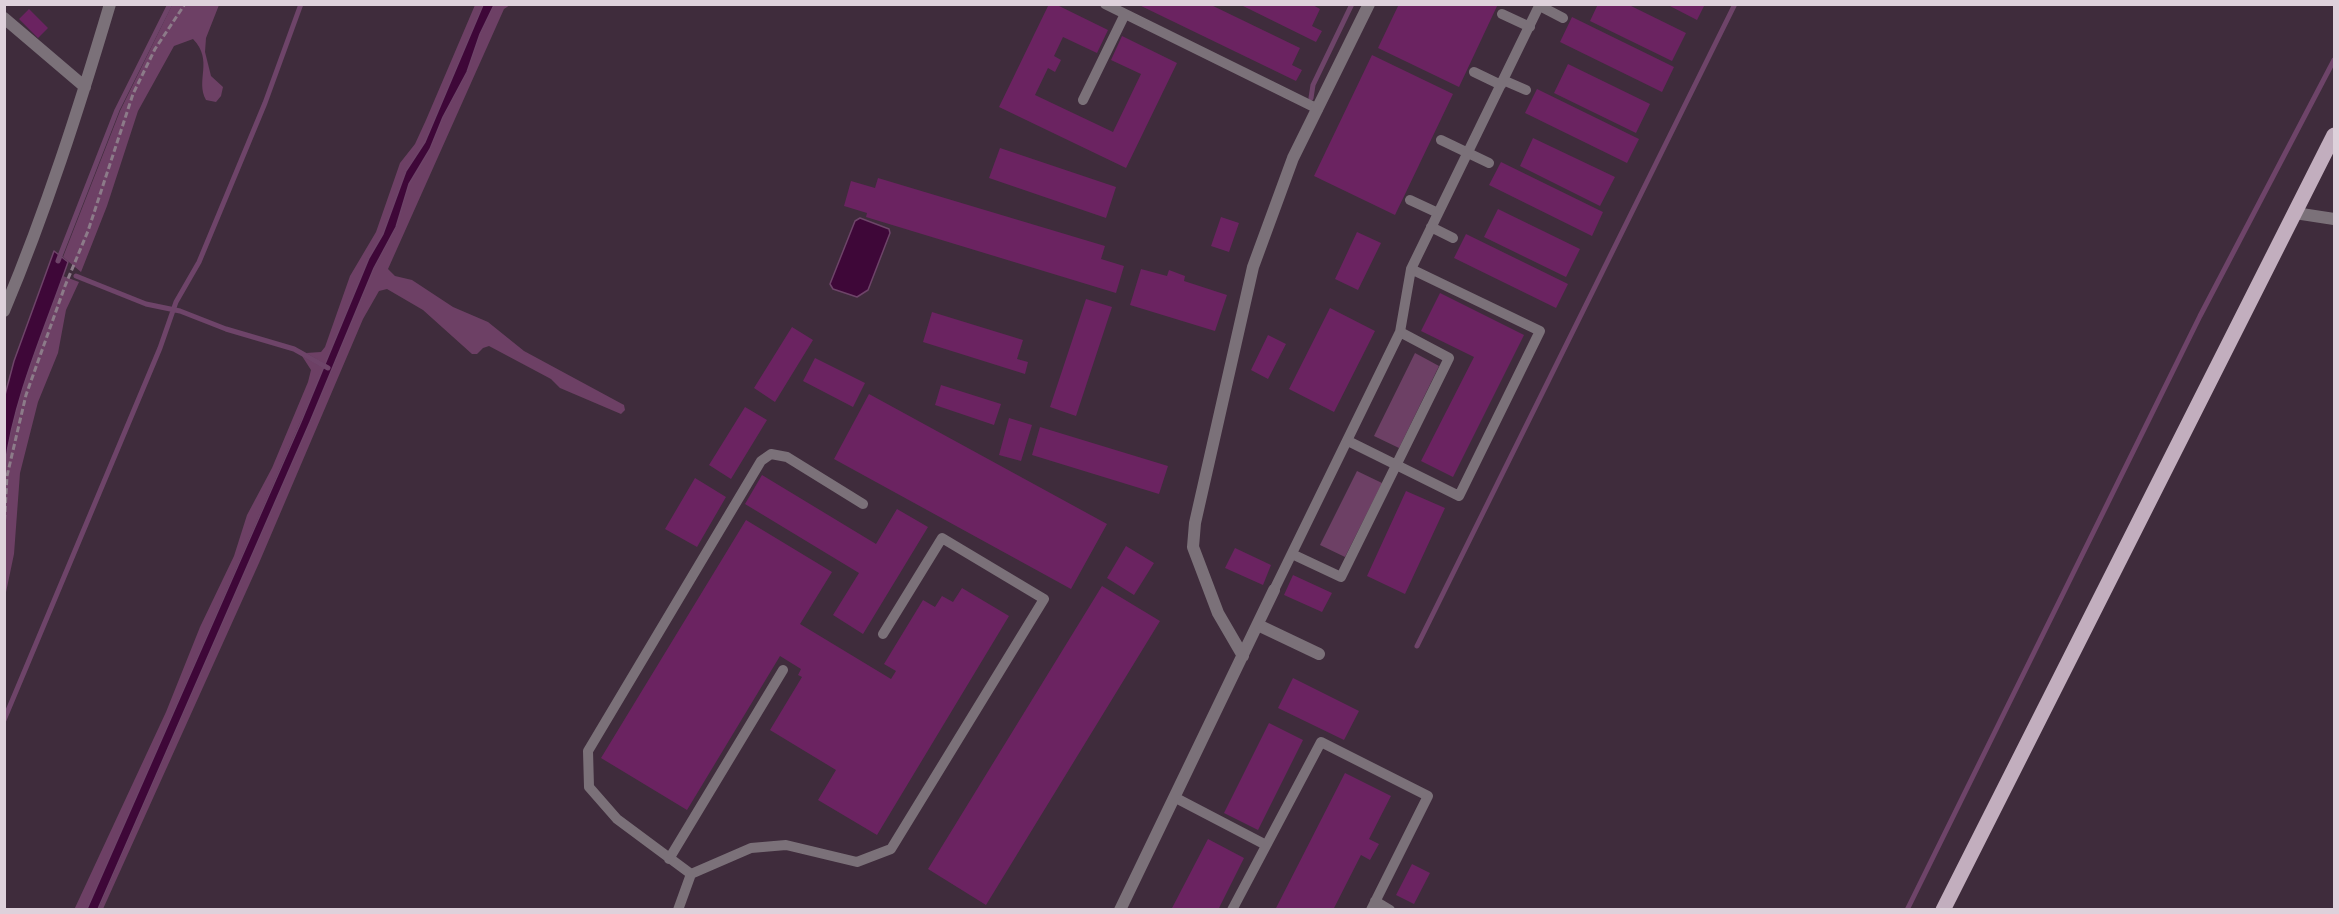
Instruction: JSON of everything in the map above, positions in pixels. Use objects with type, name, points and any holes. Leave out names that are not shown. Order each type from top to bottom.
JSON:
[{"type":"main road","points":[[1942,909],[2334,135]]},
{"type":"street","points":[[4,311],[31,246],[85,87],[110,4]]},
{"type":"street","points":[[1243,656],[1218,613],[1193,547],[1195,523],[1253,267],[1286,177],[1369,4]]},
{"type":"street","points":[[4,18],[85,87]]},
{"type":"street","points":[[2295,213],[2334,219]]},
{"type":"street","points":[[1120,909],[1274,590]]},
{"type":"street","points":[[1258,625],[1319,654]]},
{"type":"lane","points":[[1105,4],[1317,109]]},
{"type":"lane","points":[[1274,590],[1400,332],[1411,269],[1540,5],[1563,18]]},
{"type":"lane","points":[[1083,100],[1125,14]]},
{"type":"lane","points":[[1502,14],[1530,27]]},
{"type":"lane","points":[[1473,72],[1526,90]]},
{"type":"lane","points":[[1441,140],[1489,163]]},
{"type":"lane","points":[[1410,200],[1438,213]]},
{"type":"lane","points":[[1431,227],[1453,238]]},
{"type":"lane","points":[[1347,441],[1459,496],[1540,331],[1411,269]]},
{"type":"lane","points":[[1292,554],[1341,577],[1449,358],[1400,332]]},
{"type":"lane","points":[[692,874],[616,819],[589,788],[588,751],[761,461],[771,454],[787,457],[863,504]]},
{"type":"lane","points":[[678,909],[692,874],[751,848],[786,845],[857,862],[891,849],[1044,598],[942,538],[883,634]]},
{"type":"lane","points":[[669,859],[783,670]]},
{"type":"lane","points":[[1233,909],[1321,742],[1428,796],[1373,905],[1390,909]]},
{"type":"lane","points":[[1174,798],[1266,845]]},
{"type":"path","points":[[4,531],[7,476],[26,394],[65,286],[88,231],[133,94],[155,49],[185,4]]},
{"type":"shaded area","points":[[172,5],[219,5],[206,38],[205,52],[211,76],[223,87],[221,96],[216,102],[206,100],[202,85],[202,55],[193,39],[174,46],[138,111],[107,206],[81,272],[63,257],[120,111]]},
{"type":"shaded area","points":[[475,5],[483,5],[425,142],[406,171],[383,234],[369,258],[325,364],[306,353],[321,352],[325,347],[350,276],[376,232],[400,163],[415,144]]},
{"type":"shaded area","points":[[483,5],[494,5],[480,34],[467,72],[443,117],[430,149],[409,184],[396,227],[374,268],[310,422],[98,909],[87,909],[301,422],[369,258],[383,234],[406,171],[425,142]]},
{"type":"shaded area","points":[[494,5],[510,5],[504,9],[388,269],[395,276],[412,280],[453,307],[488,322],[524,351],[624,405],[625,410],[621,414],[560,388],[551,379],[489,346],[477,354],[472,354],[423,310],[387,289],[379,291],[363,319],[259,563],[103,909],[98,910],[310,422],[374,268],[396,227],[409,184],[430,149],[443,117],[467,72],[480,34]]},
{"type":"shaded area","points":[[860,218],[889,229],[890,233],[868,290],[857,297],[833,289],[830,284],[855,221]]},
{"type":"shaded area","points":[[54,251],[68,262],[23,388],[9,440],[5,466],[5,395],[14,361]]},
{"type":"shaded area","points":[[63,276],[79,282],[66,310],[58,353],[38,402],[20,473],[14,554],[5,597],[3,502],[7,446],[23,383]]},
{"type":"shaded area","points":[[1415,353],[1439,366],[1399,448],[1374,436]]},
{"type":"shaded area","points":[[302,356],[324,368],[87,909],[74,910],[166,712],[200,627],[234,556],[247,515],[272,468],[308,382],[311,370]]},
{"type":"shaded area","points":[[1357,471],[1382,483],[1345,557],[1320,545]]},
{"type":"building","points":[[1049,4],[1055,4],[1108,30],[1097,53],[1063,37],[1054,56],[1061,60],[1055,72],[1048,68],[1035,95],[1113,132],[1141,74],[1111,60],[1122,36],[1177,63],[1126,168],[999,107]]},
{"type":"building","points":[[1137,4],[1209,4],[1300,48],[1292,65],[1302,70],[1296,81]]},
{"type":"building","points":[[1239,4],[1311,4],[1320,9],[1312,26],[1322,31],[1316,42]]},
{"type":"building","points":[[1399,4],[1498,4],[1459,87],[1378,48]]},
{"type":"building","points":[[1598,4],[1627,4],[1686,33],[1672,61],[1590,21]]},
{"type":"building","points":[[1666,4],[1705,4],[1697,20]]},
{"type":"building","points":[[29,9],[48,28],[38,38],[19,19]]},
{"type":"building","points":[[1572,17],[1674,67],[1662,92],[1560,42]]},
{"type":"building","points":[[1372,55],[1453,94],[1395,215],[1314,176]]},
{"type":"building","points":[[1568,64],[1650,104],[1636,133],[1554,93]]},
{"type":"building","points":[[1537,89],[1639,139],[1627,163],[1525,113]]},
{"type":"building","points":[[1533,138],[1615,177],[1600,206],[1520,166]]},
{"type":"building","points":[[1000,148],[1116,187],[1106,218],[989,178]]},
{"type":"building","points":[[1501,162],[1603,212],[1592,236],[1489,185]]},
{"type":"building","points":[[878,178],[1105,246],[1101,259],[1124,266],[1116,293],[866,217],[867,213],[844,206],[851,181],[875,188]]},
{"type":"building","points":[[1498,209],[1580,249],[1566,277],[1484,237]]},
{"type":"building","points":[[1221,217],[1239,223],[1229,252],[1211,246]]},
{"type":"building","points":[[1357,232],[1381,243],[1358,290],[1335,279]]},
{"type":"building","points":[[1466,234],[1568,284],[1556,308],[1454,258]]},
{"type":"building","points":[[1141,269],[1167,276],[1169,270],[1185,276],[1184,281],[1227,295],[1215,331],[1130,305]]},
{"type":"building","points":[[1440,293],[1524,335],[1453,477],[1421,461],[1474,357],[1421,331]]},
{"type":"building","points":[[1086,299],[1112,307],[1076,416],[1050,407]]},
{"type":"building","points":[[1330,308],[1375,331],[1334,412],[1289,389]]},
{"type":"building","points":[[932,312],[1023,340],[1017,359],[1028,362],[1025,374],[923,342]]},
{"type":"building","points":[[792,327],[813,340],[775,402],[754,388]]},
{"type":"building","points":[[1268,335],[1286,344],[1268,379],[1251,370]]},
{"type":"building","points":[[815,358],[865,383],[853,407],[803,381]]},
{"type":"building","points":[[941,385],[1001,404],[994,425],[935,405]]},
{"type":"building","points":[[869,394],[1107,524],[1071,589],[834,459]]},
{"type":"building","points":[[745,407],[767,420],[731,479],[709,465]]},
{"type":"building","points":[[1009,418],[1032,425],[1021,461],[999,455]]},
{"type":"building","points":[[1040,427],[1168,466],[1159,494],[1032,455]]},
{"type":"building","points":[[762,475],[876,544],[897,509],[928,527],[863,634],[833,615],[859,573],[745,504]]},
{"type":"building","points":[[695,478],[726,497],[697,547],[665,529]]},
{"type":"building","points":[[1406,491],[1445,508],[1405,594],[1367,576]]},
{"type":"building","points":[[746,520],[832,572],[800,624],[891,679],[896,671],[884,664],[923,600],[935,607],[942,596],[953,602],[962,588],[1009,616],[877,835],[818,800],[836,770],[770,730],[802,677],[798,675],[801,669],[780,656],[687,810],[601,758]]},
{"type":"building","points":[[1126,546],[1154,563],[1134,595],[1107,578]]},
{"type":"building","points":[[1235,548],[1271,565],[1263,585],[1225,568]]},
{"type":"building","points":[[1293,575],[1332,593],[1322,612],[1284,595]]},
{"type":"building","points":[[1102,586],[1160,621],[986,905],[928,869]]},
{"type":"building","points":[[1293,678],[1359,711],[1344,740],[1278,708]]},
{"type":"building","points":[[1269,723],[1303,740],[1258,830],[1224,813]]},
{"type":"building","points":[[1345,773],[1391,796],[1369,839],[1379,844],[1370,860],[1361,855],[1333,910],[1275,910]]},
{"type":"building","points":[[1208,839],[1244,858],[1218,910],[1171,910]]},
{"type":"building","points":[[1412,864],[1430,873],[1414,904],[1396,895]]},
{"type":"waterway","points":[[58,261],[117,110],[170,4]]},
{"type":"waterway","points":[[4,720],[160,348],[176,302],[199,262],[265,103],[301,4]]},
{"type":"waterway","points":[[1311,98],[1313,85],[1352,4]]},
{"type":"waterway","points":[[1417,646],[1735,4]]},
{"type":"waterway","points":[[1907,910],[2200,316],[2334,60]]},
{"type":"waterway","points":[[76,276],[146,304],[180,311],[226,329],[294,349],[328,368]]}]
